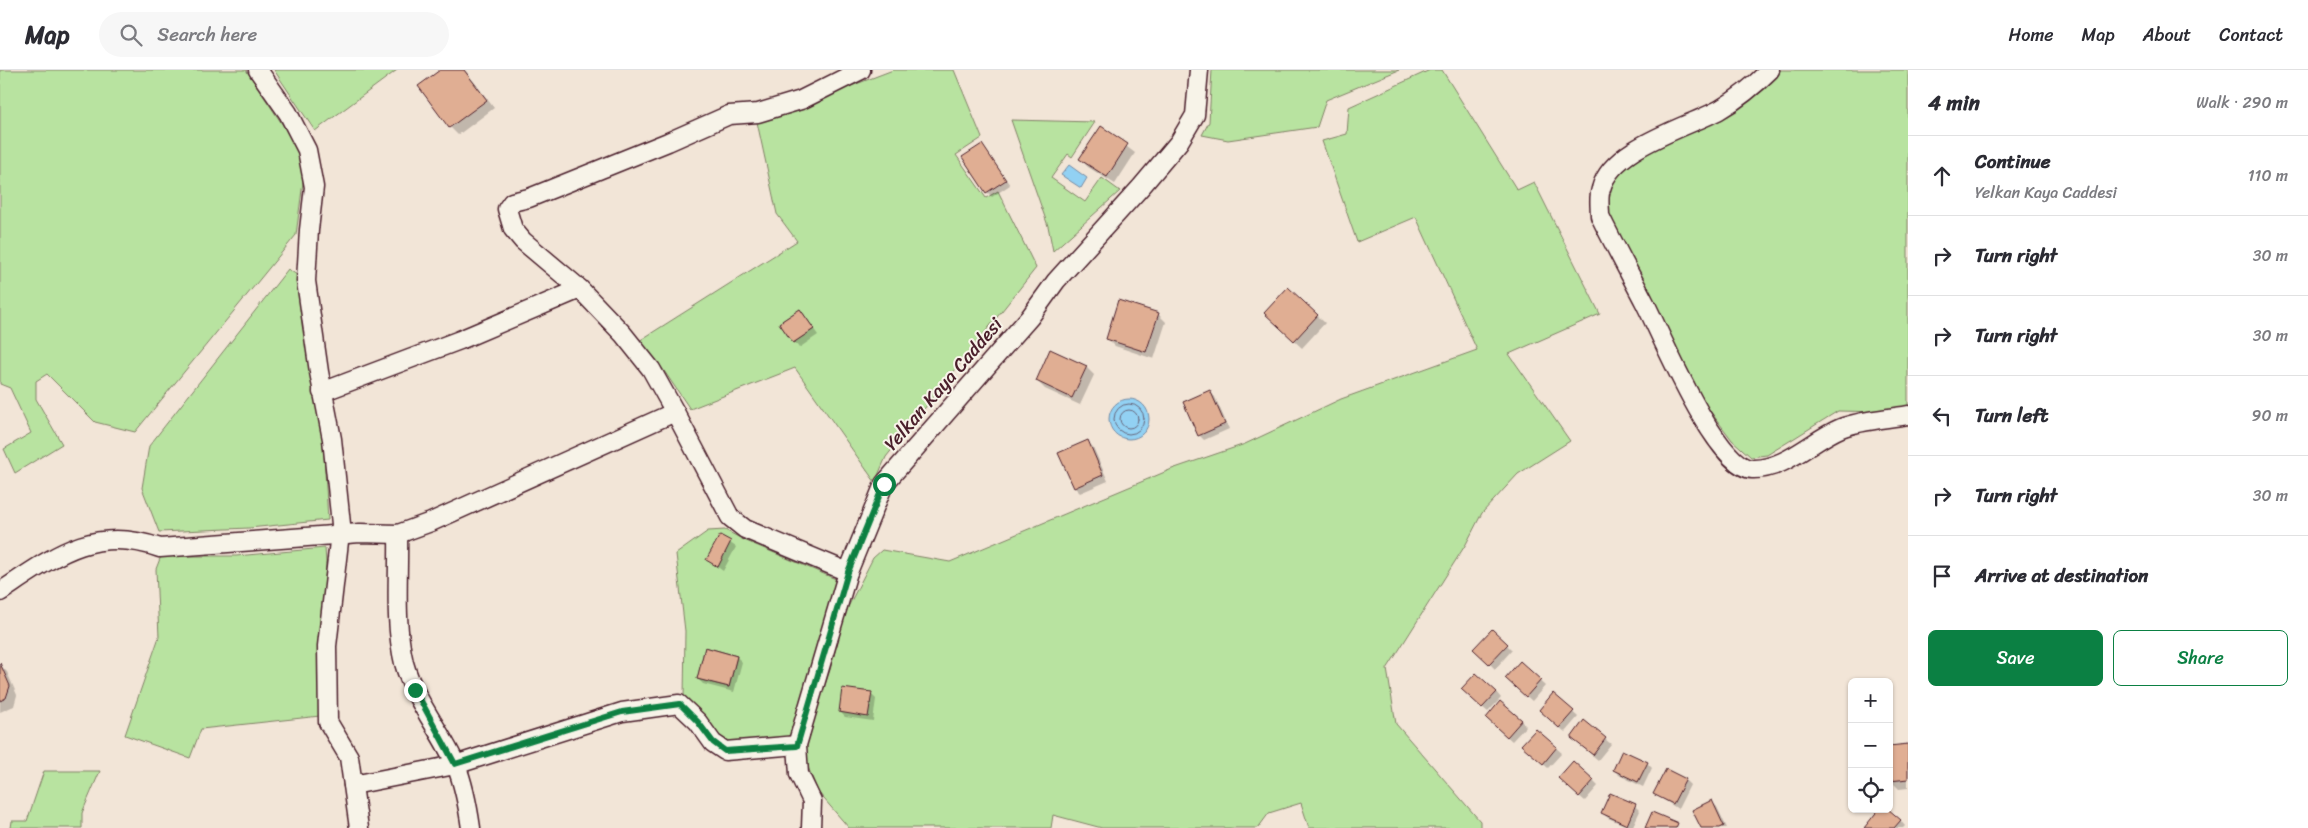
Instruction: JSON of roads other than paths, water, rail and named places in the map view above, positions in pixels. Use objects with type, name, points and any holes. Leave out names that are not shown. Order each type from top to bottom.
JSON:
[{"type":"street","points":[[258,70],[288,113],[307,150],[314,187],[306,281],[322,392],[332,439],[341,524],[328,646],[328,722],[349,757],[359,828]]},
{"type":"street","points":[[848,572],[745,529],[730,517],[651,369],[623,334],[580,288],[523,242],[513,229],[507,209],[512,202],[537,195],[729,115],[758,113],[801,100],[861,70]]},
{"type":"street","name":"Yelkan Kaya Caddesi","points":[[811,828],[812,802],[798,774],[797,746],[848,572],[884,484],[1030,317],[1056,281],[1179,142],[1196,115],[1199,70]]},
{"type":"street","points":[[1770,70],[1753,87],[1735,100],[1646,145],[1621,160],[1608,173],[1600,189],[1600,216],[1691,396],[1726,453],[1740,464],[1750,469],[1773,466],[1843,427],[1908,415]]},
{"type":"street","points":[[322,392],[460,340],[580,288]]},
{"type":"street","points":[[0,592],[52,558],[79,545],[100,541],[140,541],[160,548],[339,534],[398,534],[431,522],[675,412]]},
{"type":"street","points":[[398,534],[399,630],[404,664],[415,690],[455,764],[464,791],[471,828]]},
{"type":"street","points":[[353,786],[455,764],[622,712],[680,704],[698,722],[713,742],[725,751],[797,746]]},
{"type":"water","points":[[1069,165],[1087,178],[1081,188],[1061,175]]},
{"type":"water","points":[[1133,399],[1140,402],[1146,408],[1149,419],[1148,427],[1140,436],[1133,439],[1125,439],[1118,436],[1110,427],[1109,415],[1112,408],[1121,400]]}]
